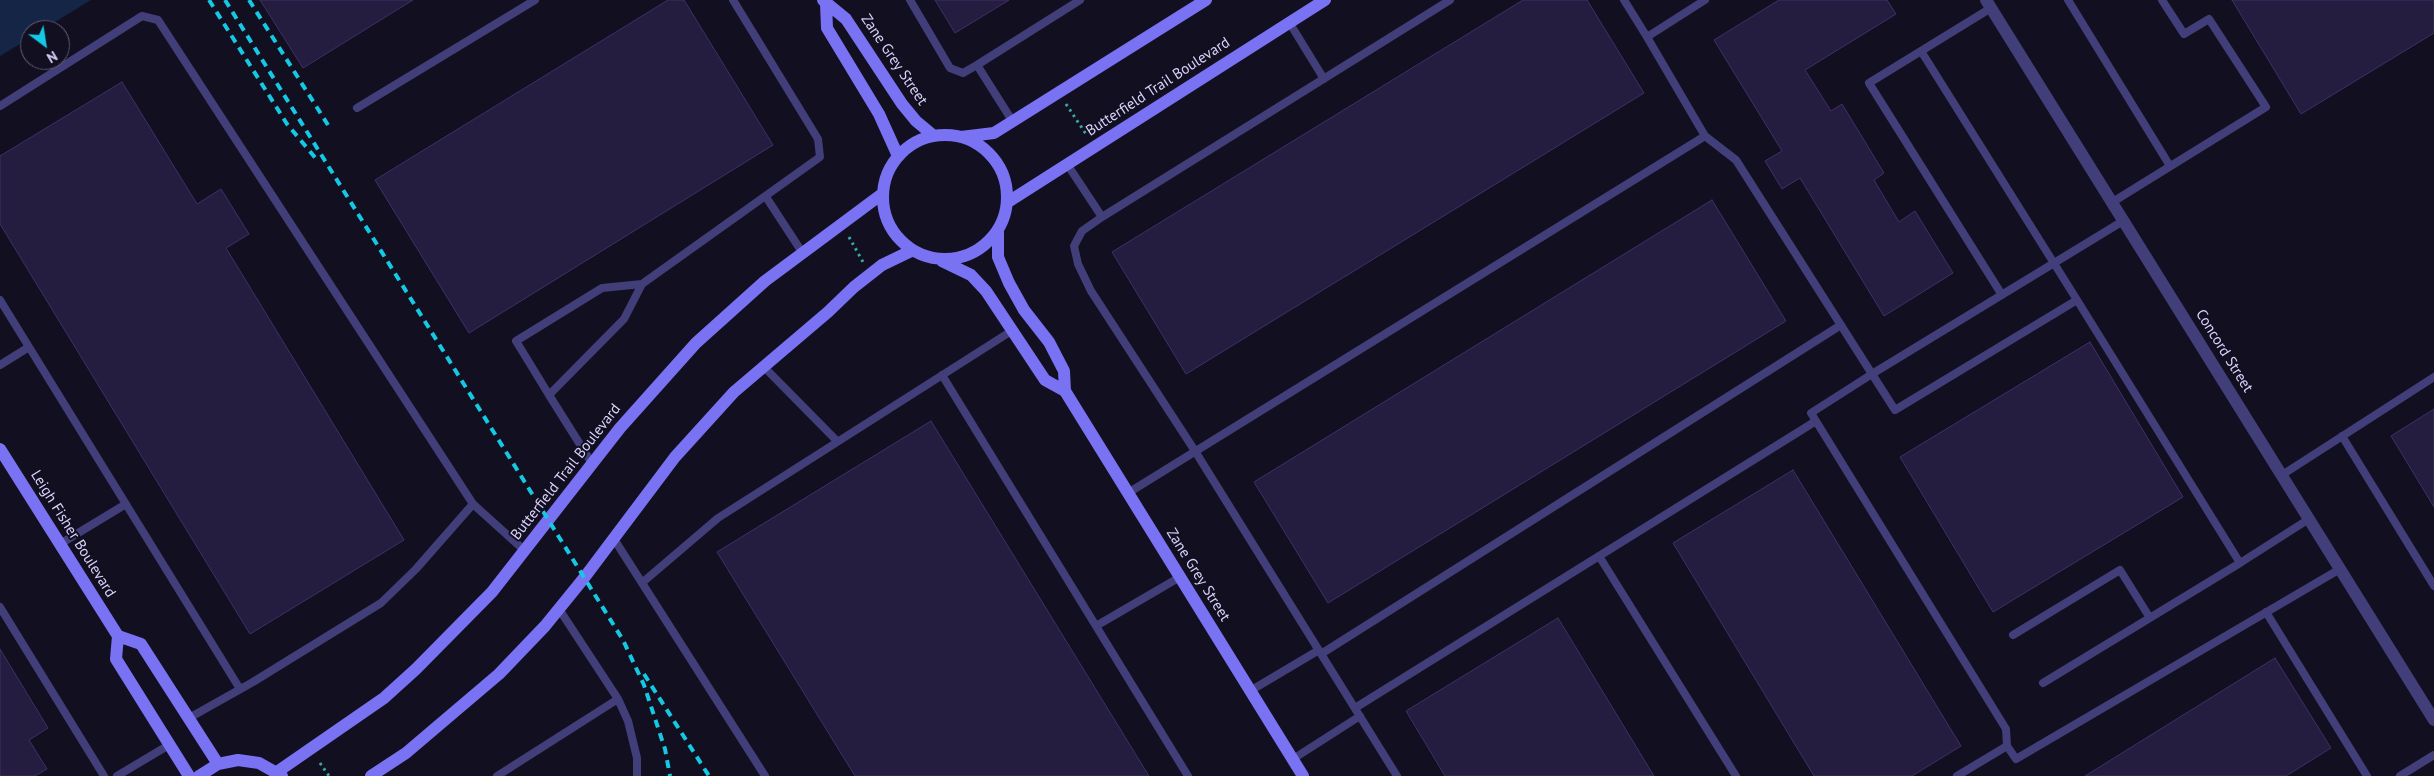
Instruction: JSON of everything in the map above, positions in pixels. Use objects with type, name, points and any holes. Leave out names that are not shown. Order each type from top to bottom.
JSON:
[{"type":"street","points":[[961,137],[986,150],[1004,173],[1008,202],[998,232],[974,254],[942,260],[911,251],[889,226],[882,194],[887,174],[898,156],[914,143],[934,136],[961,137],[994,133],[1206,0]]},
{"type":"street","name":"Butterfield Trail Boulevard","points":[[1008,202],[1325,0]]},
{"type":"street","name":"Zane Grey Street","points":[[824,2],[846,19],[902,104],[916,121],[934,136]]},
{"type":"street","name":"Zane Grey Street","points":[[824,2],[827,28],[880,114],[898,156]]},
{"type":"street","name":"Concord Street","points":[[1988,4],[2434,720]]},
{"type":"street","name":"Butterfield Trail Boulevard","points":[[280,774],[384,698],[416,669],[492,592],[620,428],[696,343],[730,310],[802,252],[882,194]]},
{"type":"street","name":"Zane Grey Street","points":[[998,232],[998,257],[1009,284],[1064,370],[1065,391],[1303,776]]},
{"type":"street","points":[[371,776],[406,753],[499,674],[559,609],[675,457],[734,392],[854,286],[882,266],[911,251]]},
{"type":"street","name":"Zane Grey Street","points":[[942,260],[971,275],[990,295],[1045,380],[1065,391]]},
{"type":"street","name":"Leigh Fisher Boulevard","points":[[0,449],[118,636]]},
{"type":"street","points":[[189,776],[116,659],[118,636],[141,644],[218,764]]},
{"type":"street","points":[[199,776],[218,764],[238,760],[259,763],[280,774]]},
{"type":"lane","points":[[356,108],[535,0]]},
{"type":"lane","points":[[549,395],[624,319],[642,284],[820,158],[818,139],[733,0]]},
{"type":"lane","points":[[910,0],[950,68],[963,73],[1080,0]]},
{"type":"lane","points":[[1397,776],[1195,452],[1091,291],[1078,264],[1074,246],[1082,231],[1450,0]]},
{"type":"lane","points":[[1624,0],[1705,136],[1736,160],[1895,410],[2077,300]]},
{"type":"lane","points":[[1647,37],[1705,0]]},
{"type":"lane","points":[[2068,0],[2170,166]]},
{"type":"lane","points":[[2111,203],[2266,107],[2209,19],[2184,34],[2162,0]]},
{"type":"lane","points":[[1988,4],[1921,51],[1869,84],[2002,295]]},
{"type":"lane","points":[[0,106],[142,16],[158,20],[473,504],[525,551]]},
{"type":"lane","points":[[1289,22],[1324,79]]},
{"type":"lane","points":[[1921,51],[2055,263],[2240,563]]},
{"type":"lane","points":[[977,65],[1012,122]]},
{"type":"lane","points":[[1128,493],[1705,136]]},
{"type":"lane","points":[[1067,164],[1102,218]]},
{"type":"lane","points":[[766,197],[802,252]]},
{"type":"lane","points":[[2123,221],[1811,413],[2006,729],[2007,746],[2016,759],[2340,569]]},
{"type":"lane","points":[[593,465],[516,341],[602,288],[642,284]]},
{"type":"lane","points":[[0,300],[240,689]]},
{"type":"lane","points":[[1250,691],[1320,652],[1841,325]]},
{"type":"lane","points":[[642,582],[718,518],[1013,330]]},
{"type":"lane","points":[[0,365],[29,347]]},
{"type":"lane","points":[[764,367],[837,441]]},
{"type":"lane","points":[[942,375],[1188,776]]},
{"type":"lane","points":[[2282,475],[2434,377]]},
{"type":"lane","points":[[1355,708],[1816,421]]},
{"type":"lane","points":[[2342,436],[2434,586]]},
{"type":"lane","points":[[60,544],[126,504]]},
{"type":"lane","points":[[188,718],[240,689],[382,603],[416,569],[473,504]]},
{"type":"lane","points":[[2043,683],[2309,519]]},
{"type":"lane","points":[[614,538],[765,776]]},
{"type":"lane","points":[[1599,556],[1736,776]]},
{"type":"lane","points":[[2013,636],[2120,570],[2150,618]]},
{"type":"lane","points":[[1096,626],[1180,577]]},
{"type":"lane","points":[[0,607],[104,776]]},
{"type":"lane","points":[[559,609],[618,700],[628,722],[637,758],[637,776]]},
{"type":"lane","points":[[2266,612],[2367,776]]},
{"type":"lane","points":[[497,776],[618,700]]},
{"type":"lane","points":[[1293,759],[1360,716]]},
{"type":"lane","points":[[117,776],[169,745]]},
{"type":"lane","points":[[1957,776],[2007,746]]},
{"type":"lane","points":[[2400,776],[2434,755]]},
{"type":"path","points":[[1064,101],[1086,135]]},
{"type":"path","points":[[847,234],[863,262]]},
{"type":"path","points":[[320,763],[329,776]]},
{"type":"water","points":[[0,0],[91,0],[58,20],[20,20],[20,44],[0,56]]},
{"type":"building","points":[[260,0],[413,0],[303,68]]},
{"type":"building","points":[[668,0],[684,0],[773,145],[469,333],[375,180]]},
{"type":"building","points":[[935,0],[1009,0],[955,33]]},
{"type":"building","points":[[1523,0],[1587,0],[1644,93],[1186,374],[1112,252]]},
{"type":"building","points":[[1779,0],[1887,0],[1896,14],[1805,70],[1831,111],[1842,104],[1884,173],[1874,180],[1899,222],[1915,211],[1953,273],[1884,316],[1800,178],[1782,189],[1765,161],[1782,151],[1714,40]]},
{"type":"building","points":[[2232,0],[2434,0],[2434,33],[2301,114]]},
{"type":"building","points":[[122,82],[197,204],[221,189],[249,234],[226,248],[404,540],[250,634],[0,224],[0,156]]},
{"type":"building","points":[[1712,200],[1786,321],[1328,603],[1254,482]]},
{"type":"building","points":[[2090,342],[2183,497],[1993,612],[1900,457]]},
{"type":"building","points":[[2434,409],[2434,507],[2391,436]]},
{"type":"building","points":[[931,421],[1149,776],[855,776],[717,552]]},
{"type":"building","points":[[1793,470],[1961,746],[1912,776],[1814,776],[1673,543]]},
{"type":"building","points":[[1558,618],[1654,776],[1445,776],[1406,711]]},
{"type":"building","points":[[0,649],[48,728],[29,740],[47,769],[35,776],[0,776]]},
{"type":"building","points":[[2275,658],[2331,748],[2286,776],[2085,776]]},
{"type":"railway","points":[[209,0],[287,124],[318,161]]},
{"type":"railway","points":[[225,0],[623,640],[644,685],[665,749],[670,776]]},
{"type":"railway","points":[[249,0],[328,125]]},
{"type":"railway","points":[[644,674],[709,776]]}]
